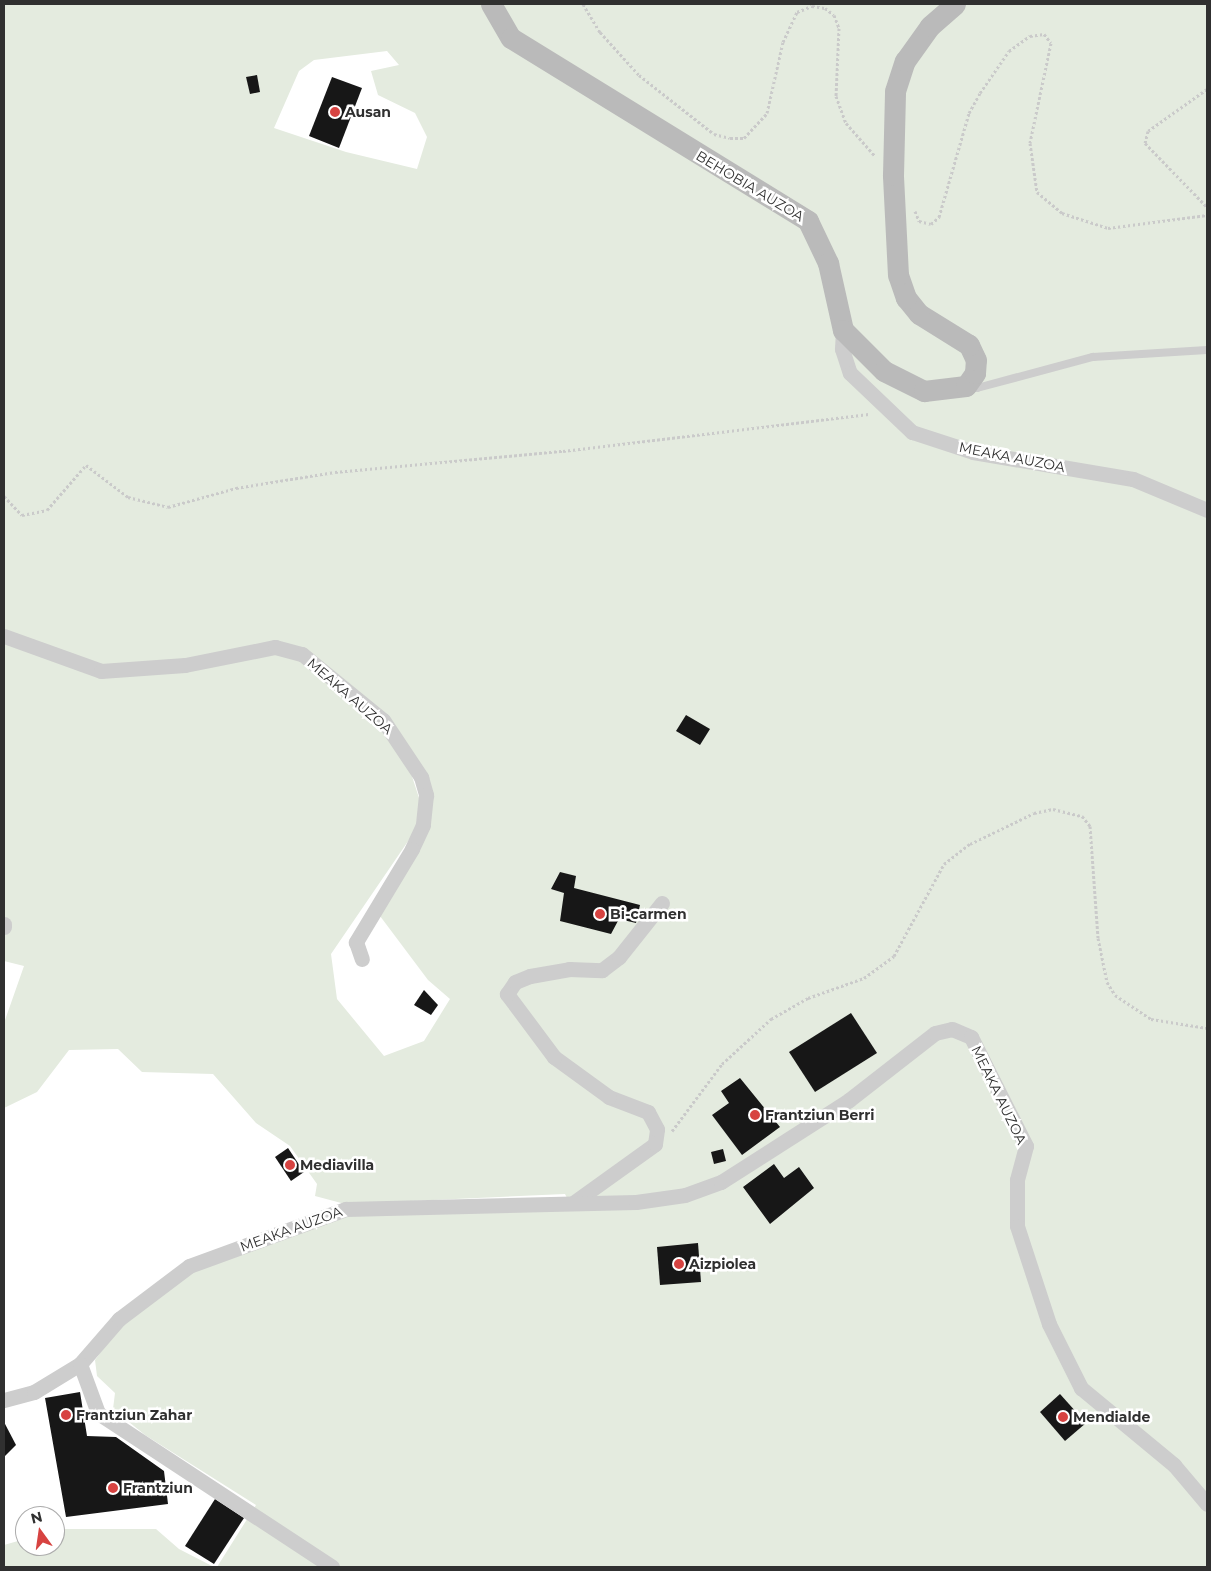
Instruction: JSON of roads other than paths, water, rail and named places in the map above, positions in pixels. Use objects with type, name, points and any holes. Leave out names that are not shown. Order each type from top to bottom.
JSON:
[{"type":"street","name":"BEHOBIA AUZOA","points":[[491,4],[511,38],[808,220],[828,263],[843,330]]},
{"type":"street","points":[[843,330],[899,381],[924,391],[966,386],[975,373],[976,360],[969,345],[918,314],[906,298],[898,275],[893,175],[895,91],[905,61],[930,26],[955,4]]},
{"type":"street","name":"MEAKA AUZOA","points":[[843,330],[842,349],[850,373],[912,432],[973,452],[1133,479],[1207,510]]},
{"type":"street","name":"MEAKA AUZOA","points":[[4,636],[101,671],[185,665],[275,647],[302,654],[382,720],[421,777],[426,795],[423,824],[412,849],[356,942],[362,959]]},
{"type":"street","points":[[573,1203],[656,1144],[657,1129],[648,1112],[609,1097],[554,1057],[507,994],[515,982],[530,976],[569,969],[602,970],[619,957],[662,902]]},
{"type":"street","name":"MEAKA AUZOA","points":[[4,1400],[34,1392],[80,1364],[119,1319],[189,1266],[346,1209],[573,1203],[685,1195],[721,1182],[849,1100],[934,1033],[952,1028],[970,1037],[1026,1146],[1017,1180],[1017,1226],[1049,1324],[1082,1388],[1174,1465],[1207,1504]]},
{"type":"street","points":[[80,1364],[98,1413],[332,1567]]},
{"type":"lane","points":[[966,386],[976,388],[1093,357],[1207,350]]},
{"type":"place","name":"Ausan","points":[[335,112]]},
{"type":"place","name":"Bi-carmen","points":[[600,914]]},
{"type":"place","name":"Frantziun Berri","points":[[755,1115]]},
{"type":"place","name":"Mediavilla","points":[[290,1165]]},
{"type":"place","name":"Aizpiolea","points":[[679,1264]]},
{"type":"place","name":"Frantziun Zahar","points":[[66,1415]]},
{"type":"place","name":"Mendialde","points":[[1063,1417]]},
{"type":"place","name":"Frantziun","points":[[113,1488]]}]
